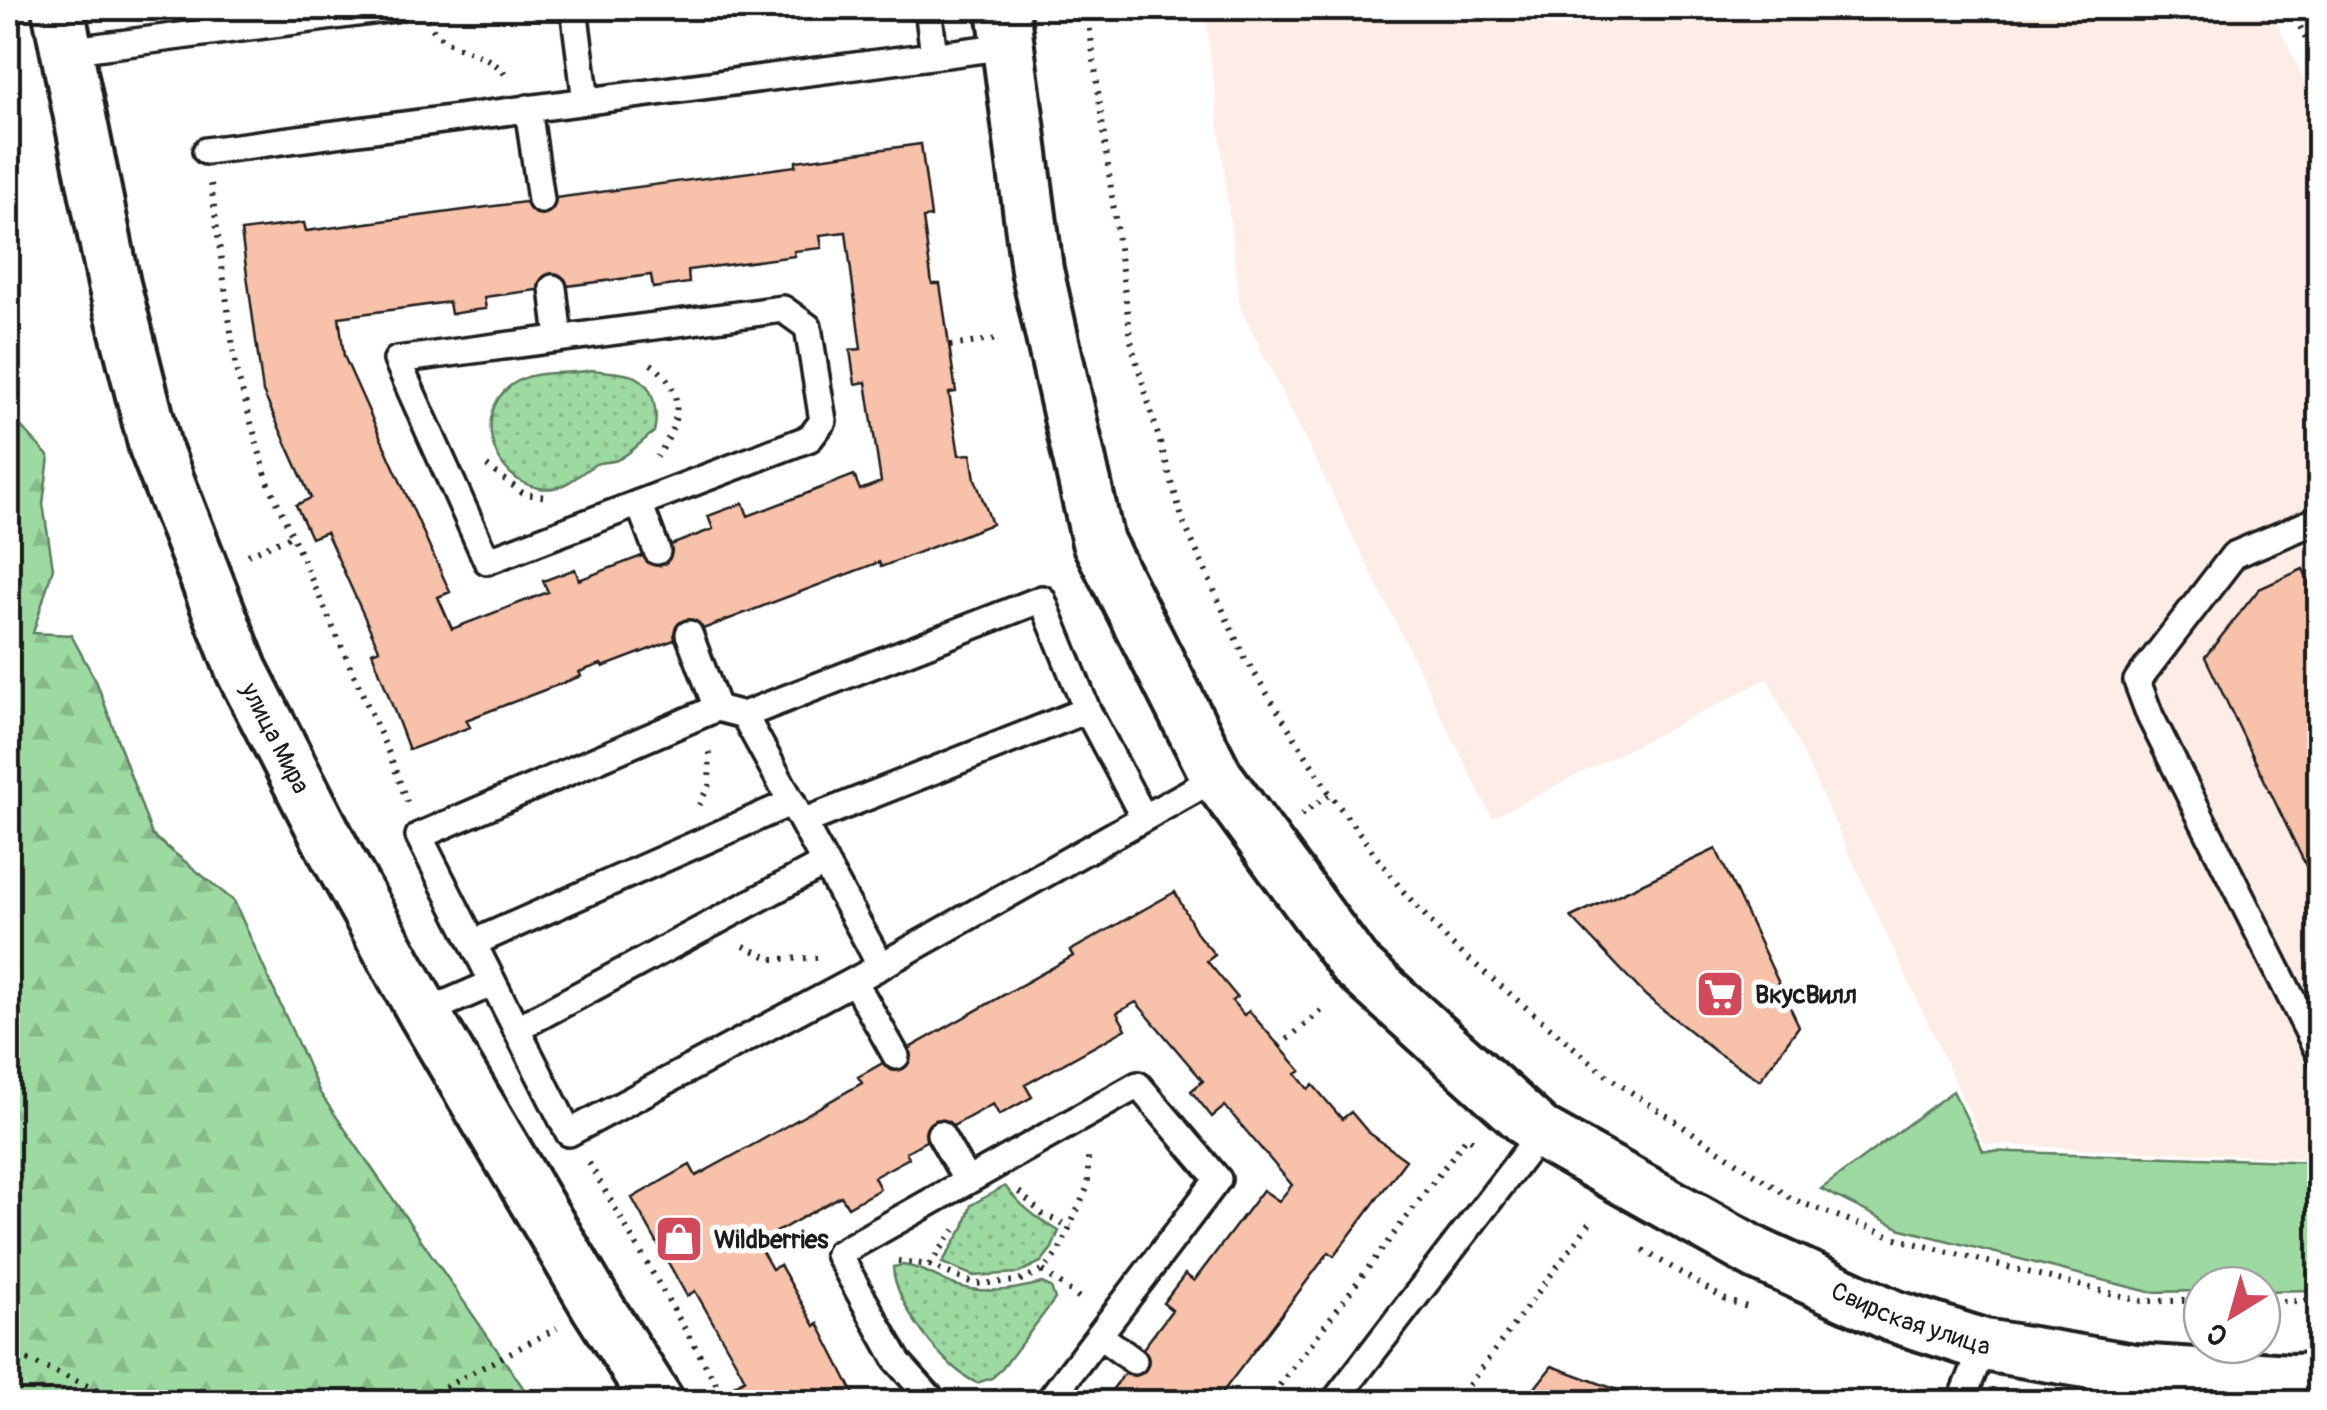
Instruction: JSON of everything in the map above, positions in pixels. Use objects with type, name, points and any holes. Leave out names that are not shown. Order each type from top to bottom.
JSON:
[{"type":"street","name":"Свирская улица","points":[[1006,26],[1038,270],[1098,542],[1217,777],[1354,964],[1541,1133],[1757,1254],[1893,1316],[1984,1345],[2134,1370],[2320,1379]]},
{"type":"street","name":"улица Мира","points":[[62,29],[114,284],[154,446],[242,671],[332,850],[424,1013],[596,1306],[658,1402]]},
{"type":"lane","points":[[62,29],[395,8]]},
{"type":"lane","points":[[574,8],[586,101]]},
{"type":"lane","points":[[928,8],[934,55]]},
{"type":"lane","points":[[206,151],[934,55],[1006,26]]},
{"type":"lane","points":[[523,109],[541,200]]},
{"type":"lane","points":[[553,288],[559,338]]},
{"type":"lane","points":[[783,309],[808,327],[823,421],[810,438],[487,561],[440,454],[397,360],[783,309]]},
{"type":"lane","points":[[639,503],[657,550]]},
{"type":"lane","points":[[2320,519],[2234,555],[2137,681],[2150,716],[2320,1056]]},
{"type":"lane","points":[[1144,818],[1087,710],[1042,599],[744,715],[711,710],[419,836],[569,1134],[854,982],[1217,777]]},
{"type":"lane","points":[[689,634],[711,710]]},
{"type":"lane","points":[[473,943],[695,845],[1087,710]]},
{"type":"lane","points":[[744,715],[881,966]]},
{"type":"lane","points":[[516,1029],[825,863]]},
{"type":"lane","points":[[854,982],[896,1056]]},
{"type":"lane","points":[[424,1013],[493,983]]},
{"type":"lane","points":[[934,1402],[898,1362],[838,1254],[1138,1086],[1218,1178],[1048,1402]]},
{"type":"lane","points":[[1334,1402],[1541,1133]]},
{"type":"lane","points":[[940,1134],[967,1182]]},
{"type":"lane","points":[[1104,1328],[1134,1361]]},
{"type":"lane","points":[[1960,1402],[1984,1345]]},
{"type":"path","points":[[424,8],[432,32],[500,65],[523,109]]},
{"type":"path","points":[[1087,8],[1132,346],[1183,521],[1244,655],[1330,794],[1402,889],[1452,946],[1610,1078],[1794,1200],[1902,1240],[2141,1301],[2182,1301]]},
{"type":"path","points":[[2290,8],[2320,68]]},
{"type":"path","points":[[206,151],[236,370],[267,479],[391,758],[419,836]]},
{"type":"path","points":[[950,346],[998,340]]},
{"type":"path","points":[[639,503],[630,479],[656,458],[674,433],[678,408],[664,378],[656,367],[644,361]]},
{"type":"path","points":[[440,454],[479,460],[524,494],[555,498]]},
{"type":"path","points":[[695,845],[696,811],[709,785],[712,766],[711,710]]},
{"type":"path","points":[[718,921],[749,951],[771,958],[819,958],[881,966]]},
{"type":"path","points":[[1280,1046],[1328,1005]]},
{"type":"path","points":[[569,1134],[602,1182],[727,1402]]},
{"type":"path","points":[[1266,1402],[1467,1137]]},
{"type":"path","points":[[838,1254],[929,1264],[976,1284],[1018,1282],[1043,1271],[1059,1251],[1088,1186],[1088,1145]]},
{"type":"path","points":[[1001,1162],[1022,1197],[1042,1214],[1070,1228]]},
{"type":"path","points":[[1456,1402],[1592,1220]]},
{"type":"path","points":[[1043,1271],[1104,1328]]},
{"type":"path","points":[[2282,1301],[2320,1301]]},
{"type":"path","points":[[417,1402],[596,1306]]},
{"type":"path","points":[[8,1352],[109,1395],[153,1402]]},
{"type":"shaded area","points":[[1205,8],[2270,8],[2320,114],[2319,1159],[1984,1144],[1768,679],[1492,818],[1240,307]]},
{"type":"green space","points":[[592,370],[630,375],[644,382],[654,404],[654,432],[622,457],[594,465],[563,485],[548,489],[523,483],[510,473],[493,445],[492,413],[498,398],[529,376]]},
{"type":"green space","points":[[8,412],[49,457],[43,504],[53,568],[33,633],[71,635],[97,683],[152,835],[234,901],[320,1093],[533,1402],[8,1402]]},
{"type":"green space","points":[[1953,1091],[1983,1151],[2319,1162],[2319,1290],[2282,1291],[2282,1265],[2182,1265],[2182,1291],[2149,1292],[1902,1229],[1821,1189]]},
{"type":"green space","points":[[1005,1186],[1029,1212],[1059,1231],[1041,1262],[1018,1273],[974,1276],[942,1263],[964,1227],[971,1205]]},
{"type":"green space","points":[[903,1265],[977,1290],[1042,1283],[1051,1287],[1055,1299],[1002,1369],[977,1383],[936,1350],[911,1316],[893,1267]]},
{"type":"building","points":[[921,144],[931,217],[923,218],[932,284],[940,284],[956,392],[949,393],[959,455],[971,454],[975,479],[992,524],[881,567],[879,562],[603,667],[601,664],[579,672],[581,676],[466,720],[470,727],[409,750],[372,652],[379,649],[326,532],[311,538],[296,505],[311,498],[263,392],[241,231],[304,223],[306,231],[796,166],[796,161]],"holes":[[[846,232],[861,349],[850,350],[855,384],[866,382],[881,482],[860,490],[854,475],[748,516],[743,503],[708,516],[713,529],[579,580],[575,569],[543,581],[548,592],[452,629],[438,597],[450,592],[344,356],[339,317],[449,302],[451,314],[486,309],[484,297],[651,275],[653,288],[689,283],[688,270],[795,256],[794,251],[822,248],[820,235]]]},
{"type":"building","points":[[2303,569],[2320,604],[2320,895],[2205,657],[2259,589]]},
{"type":"building","points":[[1716,849],[1799,1026],[1760,1080],[1716,1052],[1646,996],[1571,917]]},
{"type":"building","points":[[1175,892],[1198,935],[1215,955],[1207,961],[1237,997],[1232,1001],[1244,1015],[1249,1011],[1301,1071],[1296,1074],[1308,1089],[1313,1085],[1342,1119],[1351,1112],[1368,1132],[1406,1160],[1334,1256],[1329,1252],[1215,1402],[1103,1402],[1172,1310],[1163,1303],[1185,1274],[1194,1281],[1263,1190],[1279,1201],[1292,1185],[1225,1106],[1212,1117],[1191,1091],[1203,1081],[1136,1002],[1117,1013],[1126,1029],[1025,1085],[1032,1097],[999,1115],[993,1104],[906,1152],[909,1158],[874,1177],[880,1189],[848,1207],[841,1196],[757,1243],[772,1269],[780,1265],[815,1326],[818,1323],[858,1402],[745,1402],[735,1385],[745,1379],[738,1366],[695,1291],[687,1296],[632,1198],[690,1165],[696,1176],[760,1141],[862,1083],[858,1077],[1073,956],[1070,951]]},
{"type":"building","points":[[1552,1366],[1650,1402],[1524,1402]]},
{"type":"place","name":"ВкусВилл","points":[[1720,994]]},
{"type":"place","name":"Wildberries","points":[[679,1239]]}]
